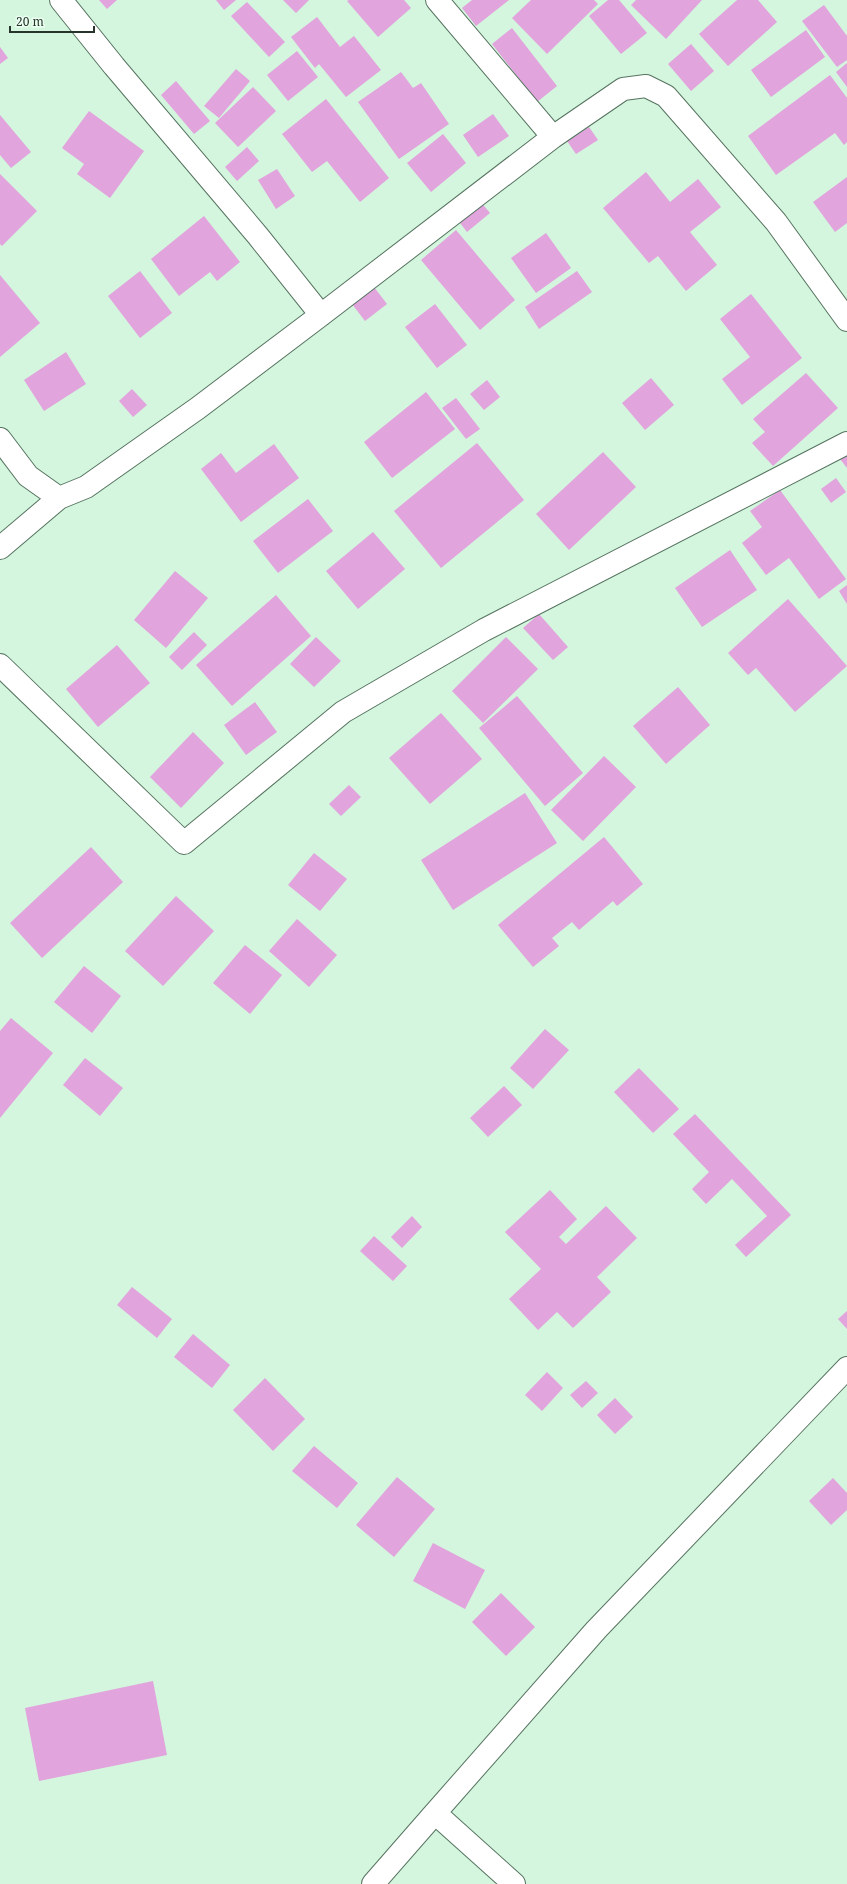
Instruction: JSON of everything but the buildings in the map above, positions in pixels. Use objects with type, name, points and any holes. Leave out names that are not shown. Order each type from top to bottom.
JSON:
[{"type":"street","points":[[61,0],[114,66],[258,236],[321,316]]},
{"type":"street","points":[[437,0],[553,137]]},
{"type":"street","points":[[0,548],[59,498],[86,487],[198,408],[321,316],[553,137],[622,89],[646,86],[666,96],[776,222],[847,320]]},
{"type":"street","points":[[0,439],[28,476],[59,498]]},
{"type":"street","points":[[0,665],[184,843],[343,712],[484,630],[847,444]]},
{"type":"street","points":[[373,1884],[596,1630],[847,1368]]},
{"type":"street","points":[[435,1813],[514,1884]]}]
